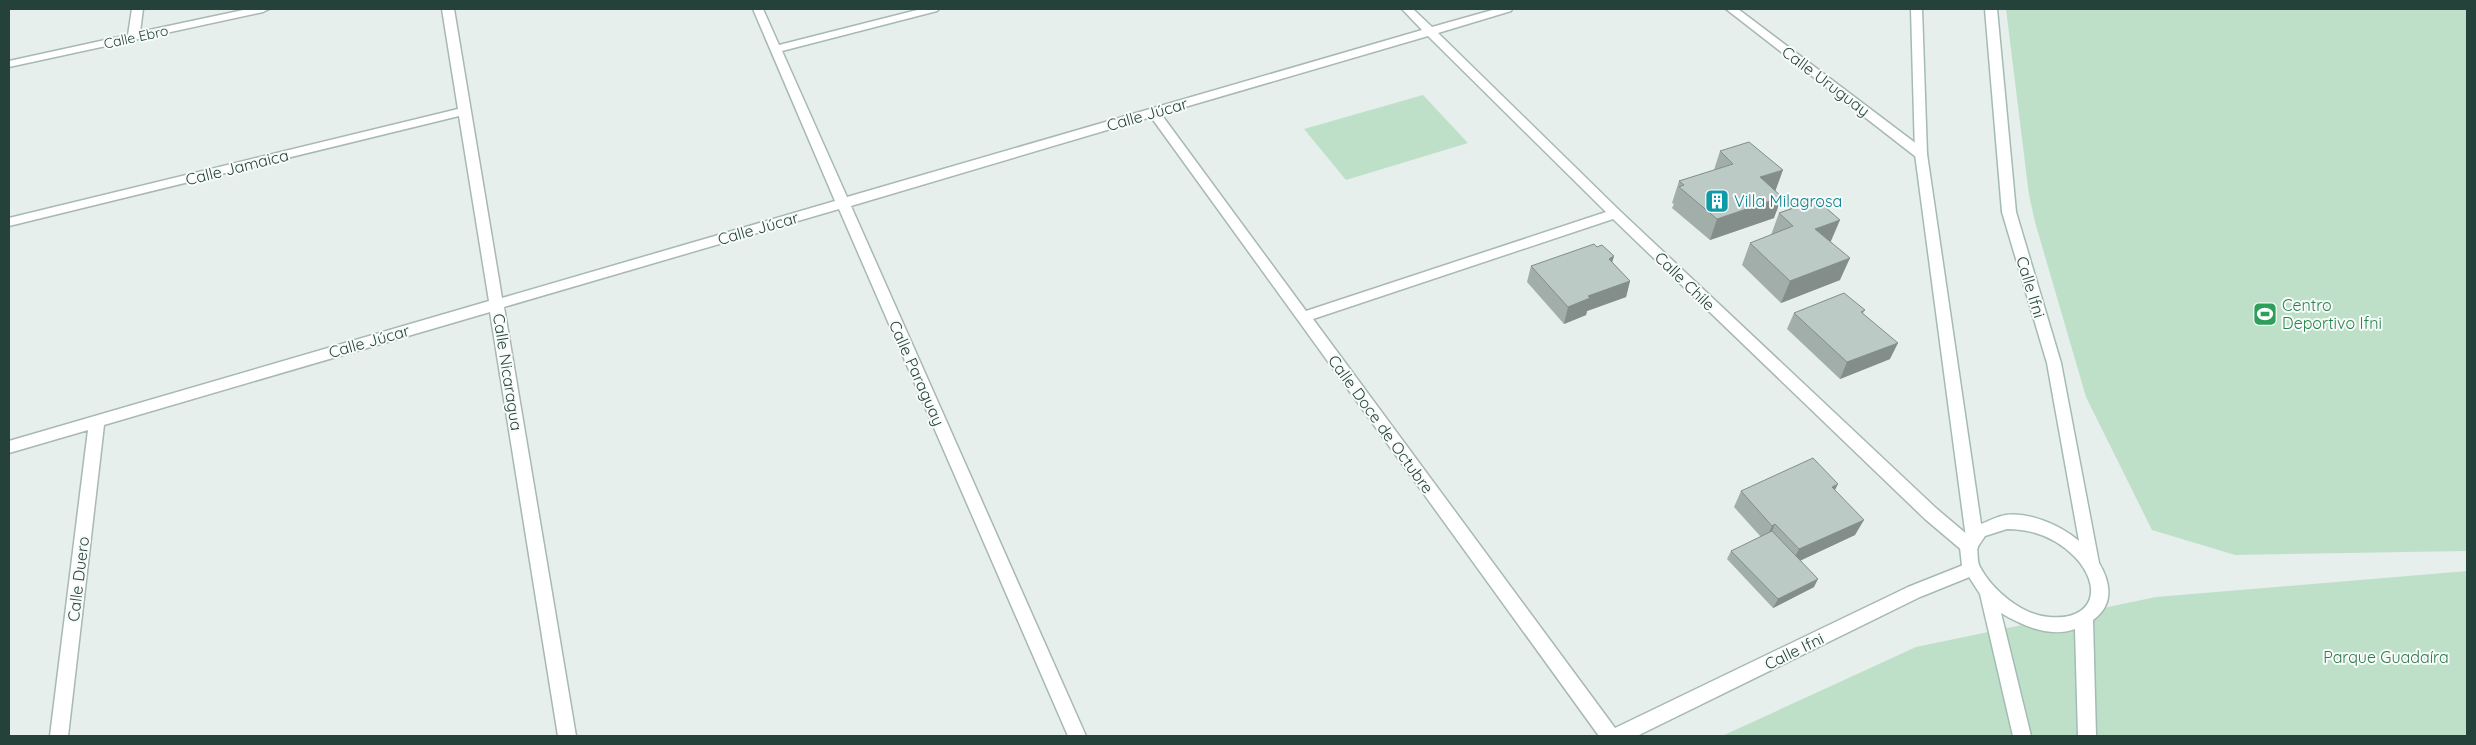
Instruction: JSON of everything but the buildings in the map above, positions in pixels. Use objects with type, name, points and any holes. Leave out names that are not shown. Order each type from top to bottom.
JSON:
[{"type":"street","points":[[134,37],[137,9]]},
{"type":"street","name":"Calle Ebro","points":[[9,64],[263,9]]},
{"type":"street","name":"Calle Nicaragua","points":[[448,9],[567,736]]},
{"type":"street","name":"Calle Paraguay","points":[[758,9],[1077,736]]},
{"type":"street","points":[[776,49],[933,9]]},
{"type":"street","name":"Calle Chile","points":[[1407,9],[1615,214],[1931,514],[1972,542]]},
{"type":"street","name":"Calle Júcar","points":[[9,446],[1507,9]]},
{"type":"street","name":"Calle Uruguay","points":[[1731,9],[1921,154]]},
{"type":"street","points":[[1916,9],[1921,154],[1972,542],[1968,558],[1971,569],[1988,594],[2005,607],[2026,618],[2048,623],[2068,624],[2084,618],[2096,609],[2101,595],[2100,579],[2091,562],[2067,540],[2052,532],[2028,524],[2006,522],[1993,524],[1981,530],[1972,542]]},
{"type":"street","name":"Calle Ifni","points":[[1991,9],[2009,212],[2054,363],[2091,562]]},
{"type":"street","name":"Calle Jamaica","points":[[9,222],[465,111]]},
{"type":"street","name":"Calle Doce de Octubre","points":[[1152,112],[1610,736]]},
{"type":"street","points":[[1303,317],[1615,214]]},
{"type":"street","name":"Calle Duero","points":[[59,736],[97,421]]},
{"type":"street","name":"Calle Ifni","points":[[1619,736],[1914,592],[1971,569]]},
{"type":"street","points":[[1988,594],[2022,736]]},
{"type":"street","points":[[2084,618],[2087,736]]},
{"type":"green space","name":"Centro Deportivo Ifni","points":[[2006,9],[2467,9],[2467,551],[2235,555],[2152,530],[2086,397],[2035,222],[2029,195]]},
{"type":"green space","points":[[1423,95],[1468,143],[1346,180],[1304,129]]},
{"type":"green space","name":"Parque Guadaíra","points":[[2467,571],[2467,736],[1722,736],[1916,647],[2156,597]]},
{"type":"place","name":"Villa Milagrosa","points":[[1717,201]]},
{"type":"place","name":"Centro Deportivo Ifni","points":[[2265,314]]}]
